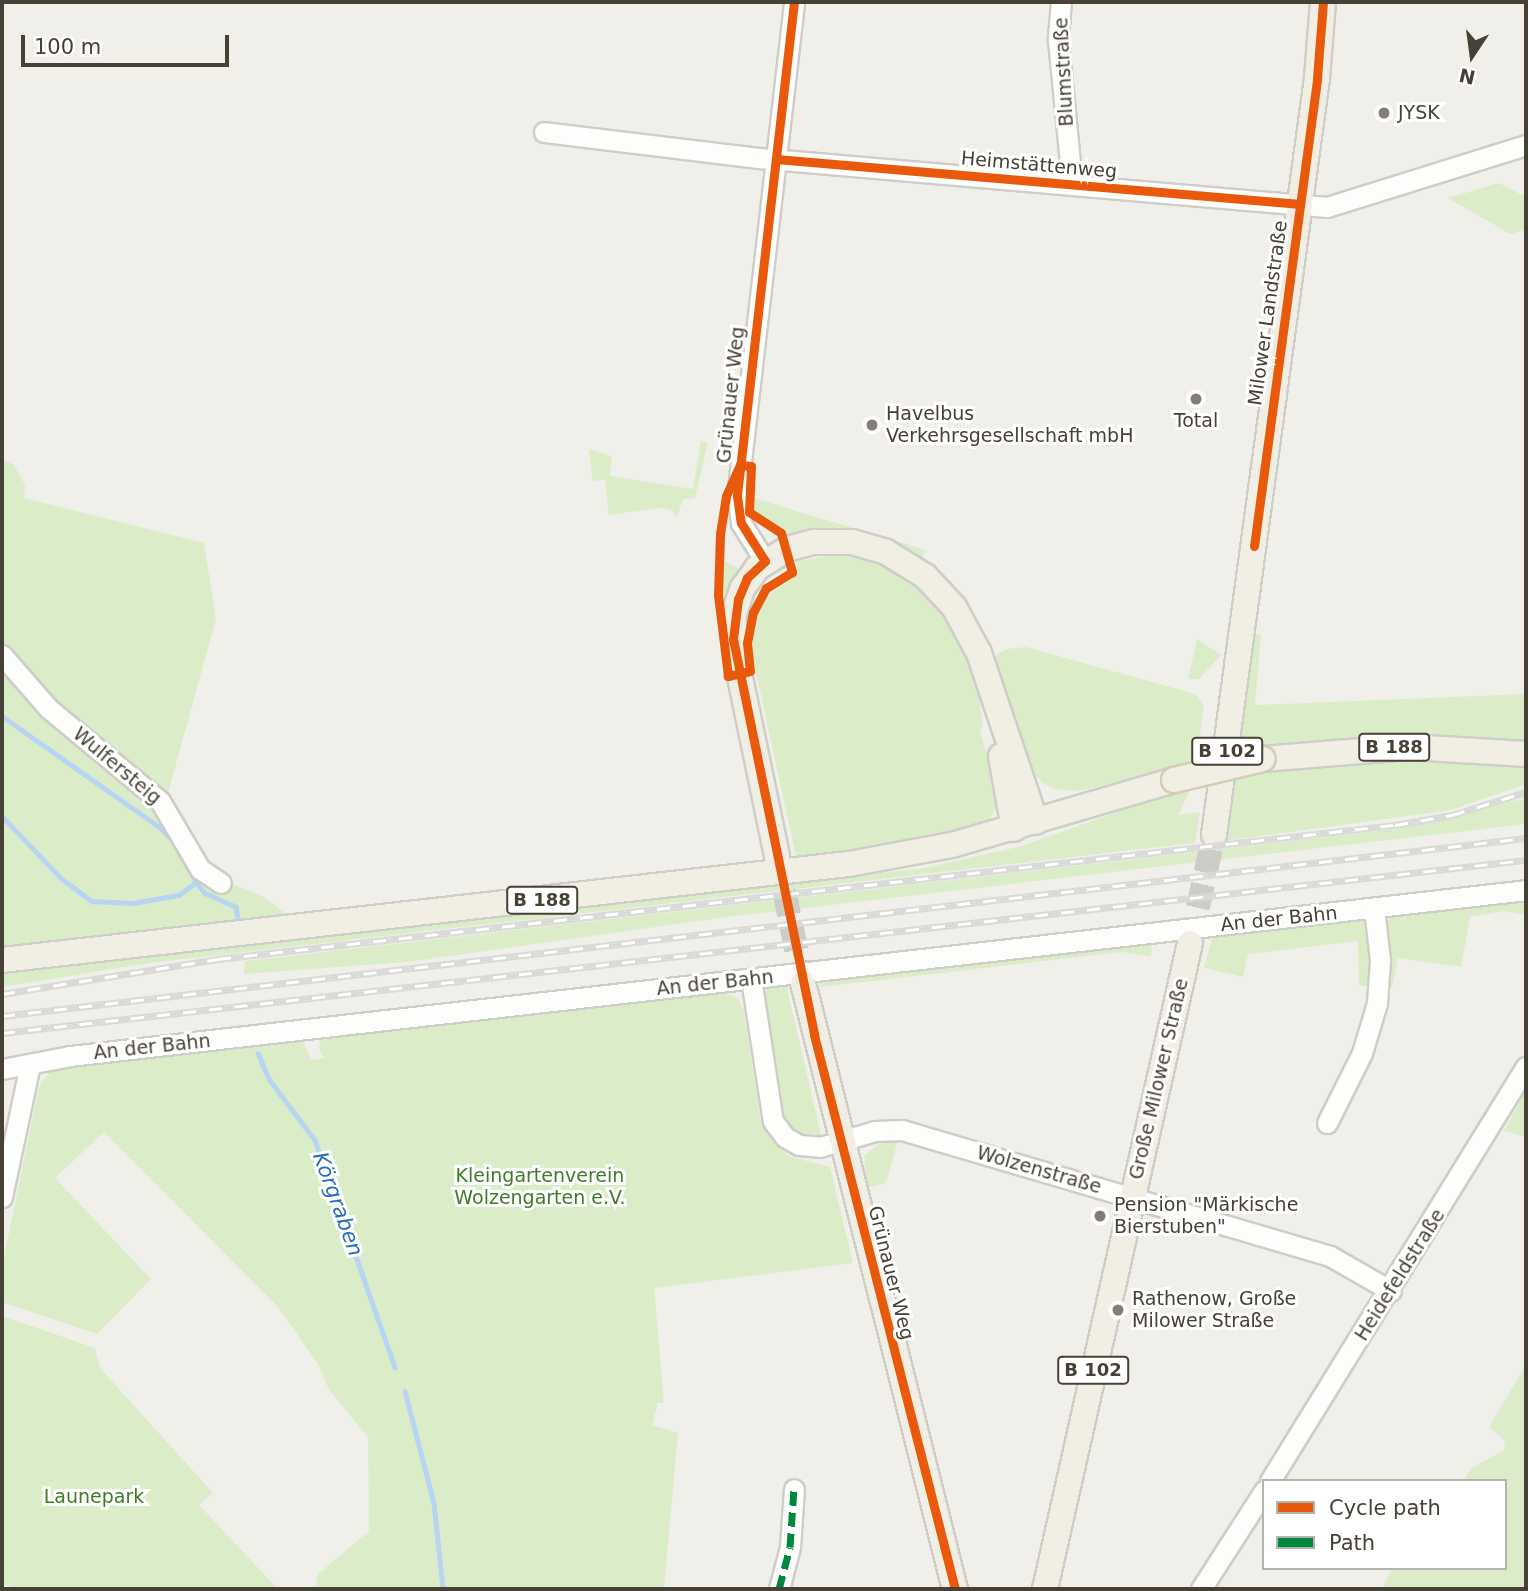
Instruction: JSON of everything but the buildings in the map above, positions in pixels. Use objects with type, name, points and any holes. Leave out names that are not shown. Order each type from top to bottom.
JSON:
[{"type":"main road","name":"Milower Landstraße","points":[[1214,835],[1317,78],[1323,2]]},
{"type":"main road","name":"Milower Landstraße","points":[[1317,78],[1338,2]]},
{"type":"main road","points":[[777,856],[733,639],[738,598],[747,579],[765,561],[787,549],[823,542],[852,542],[893,556],[925,576],[954,607],[985,673],[1024,783],[1025,826]]},
{"type":"main road","points":[[985,673],[1025,826]]},
{"type":"main road","name":"B 188","points":[[2,960],[849,864],[1025,826],[1174,779],[1263,759],[1410,747],[1526,754]]},
{"type":"main road","points":[[1024,783],[1049,799],[1102,800]]},
{"type":"main road","name":"Große Milower Straße","points":[[1045,1589],[1053,1544],[1191,943]]},
{"type":"main road","name":"Grünauer Weg","points":[[803,983],[841,1143],[956,1582]]},
{"type":"main road","name":"Große Milower Straße","points":[[1037,1589],[1053,1544]]},
{"type":"street","name":"Grünauer Weg","points":[[765,561],[741,523],[737,496],[794,2]]},
{"type":"street","name":"Blumstraße","points":[[1061,2],[1058,40],[1072,184]]},
{"type":"street","name":"Heimstättenweg","points":[[544,132],[776,159],[1300,204],[1344,205],[1526,145]]},
{"type":"street","name":"Wulfersteig","points":[[2,655],[48,708],[160,801],[200,869],[221,883]]},
{"type":"street","name":"An der Bahn","points":[[2,1069],[751,978],[1526,890]]},
{"type":"street","points":[[1327,1123],[1362,1053],[1377,1003],[1380,960],[1374,908]]},
{"type":"street","points":[[751,978],[773,1121],[785,1137],[799,1145],[841,1143]]},
{"type":"street","points":[[2,1197],[30,1064]]},
{"type":"street","name":"Heidefeldstraße","points":[[1271,1479],[1391,1291],[1526,1067]]},
{"type":"street","name":"Wolzenstraße","points":[[841,1143],[893,1129],[1330,1256],[1391,1291]]},
{"type":"street","points":[[779,1589],[790,1547],[794,1489]]},
{"type":"street","points":[[1201,1589],[1262,1494]]},
{"type":"green space","points":[[1499,183],[1526,197],[1526,230],[1510,234],[1448,198]]},
{"type":"green space","points":[[701,441],[708,442],[695,498],[683,499],[677,517],[671,510],[659,508],[609,515],[605,479],[593,482],[589,449],[612,456],[610,476],[693,489]]},
{"type":"green space","points":[[2,459],[14,465],[25,485],[24,498],[204,543],[216,619],[168,793],[53,706],[2,646]]},
{"type":"green space","points":[[750,497],[926,550],[920,562],[821,530],[786,535],[751,512]]},
{"type":"green space","points":[[849,553],[871,557],[907,573],[951,617],[976,678],[983,724],[980,730],[987,755],[995,760],[998,806],[988,821],[958,833],[797,861],[752,654],[752,632],[763,599],[792,578],[797,561]]},
{"type":"green space","points":[[722,559],[739,569],[722,619],[721,594]]},
{"type":"green space","points":[[1253,633],[1261,635],[1255,705],[1526,694],[1526,743],[1409,737],[1339,740],[1234,756]]},
{"type":"green space","points":[[1197,639],[1221,655],[1199,679],[1188,679]]},
{"type":"green space","points":[[1026,647],[1195,694],[1204,706],[1196,764],[1078,791],[1055,789],[1043,783],[1025,765],[991,659],[1006,649]]},
{"type":"green space","points":[[2,664],[165,822],[196,876],[215,892],[228,882],[262,896],[293,919],[2,951]]},
{"type":"green space","points":[[1409,756],[1526,766],[1526,784],[1451,810],[1225,841],[1237,774],[1299,763]]},
{"type":"green space","points":[[1193,785],[1178,815],[1200,812],[1195,843],[149,963],[2,987],[2,972],[924,868],[1022,846]]},
{"type":"green space","points":[[1526,798],[1526,824],[727,917],[406,962],[244,974],[245,961],[1397,829]]},
{"type":"green space","points":[[1526,900],[1526,915],[1504,911],[1470,917],[1461,967],[1398,958],[1392,987],[1387,987],[1385,925],[1392,916]]},
{"type":"green space","points":[[1363,919],[1371,934],[1370,986],[1359,986],[1358,941],[1248,954],[1243,977],[1204,968],[1213,934]]},
{"type":"green space","points":[[1152,943],[1151,957],[1122,952],[820,987],[818,979]]},
{"type":"green space","points":[[773,984],[786,984],[821,1135],[805,1137],[793,1131],[780,1110],[762,1007],[767,988]]},
{"type":"green space","name":"Kleingartenverein Wolzengarten e.V.","points":[[723,992],[737,998],[744,1010],[762,1128],[788,1156],[830,1167],[853,1263],[654,1288],[664,1403],[658,1403],[652,1425],[678,1433],[664,1589],[315,1589],[318,1574],[369,1531],[368,1437],[329,1390],[319,1366],[279,1308],[104,1132],[55,1178],[151,1279],[97,1334],[2,1302],[2,1267],[39,1086],[51,1071],[296,1040],[304,1043],[311,1060],[325,1058],[319,1050],[320,1037]]},
{"type":"green space","points":[[1526,1091],[1526,1137],[1504,1131]]},
{"type":"green space","points":[[898,1140],[886,1183],[867,1188],[864,1156],[879,1144]]},
{"type":"green space","name":"Launepark","points":[[2,1316],[95,1348],[100,1368],[213,1493],[199,1505],[278,1589],[21,1589],[2,1584]]},
{"type":"green space","points":[[1526,1365],[1526,1589],[1382,1589],[1391,1570],[1507,1570],[1507,1479],[1464,1479],[1473,1467],[1505,1450],[1504,1440],[1489,1427]]},
{"type":"waterway","points":[[2,716],[161,828],[173,841]]},
{"type":"waterway","name":"Körgraben","points":[[2,816],[61,878],[92,901],[133,903],[179,895],[196,882],[205,893],[236,907],[238,917]]},
{"type":"waterway","points":[[179,852],[196,882]]},
{"type":"waterway","name":"Körgraben","points":[[258,1053],[269,1079],[315,1140],[395,1367]]},
{"type":"waterway","name":"Körgraben","points":[[405,1391],[434,1503],[443,1589]]},
{"type":"tunnel","points":[[1190,943],[1214,835]]},
{"type":"tunnel","points":[[777,856],[803,983]]},
{"type":"railway","points":[[2,994],[218,959],[1395,825],[1452,815],[1526,792]]},
{"type":"railway","points":[[2,1016],[1526,838]]},
{"type":"railway","points":[[2,1033],[1526,860]]},
{"type":"marked path","points":[[779,1589],[790,1547],[794,1489]]},
{"type":"cycle path","points":[[794,2],[737,496],[741,523],[765,561],[747,578],[738,599],[733,639],[814,1035],[955,1589]]},
{"type":"cycle path","points":[[1254,546],[1317,78],[1323,2]]},
{"type":"cycle path","points":[[776,159],[1300,204]]},
{"type":"cycle path","points":[[740,465],[751,466],[749,512],[781,533],[792,572],[766,588],[753,612],[747,643],[750,671],[728,676],[718,595],[720,534],[726,496],[740,465]]},
{"type":"place","name":"JYSK","points":[[1384,113]]},
{"type":"place","name":"Total","points":[[1196,399]]},
{"type":"place","name":"Havelbus Verkehrsgesellschaft mbH","points":[[872,425]]},
{"type":"place","name":"Pension \"Märkische Bierstuben\"","points":[[1100,1216]]},
{"type":"place","name":"Rathenow, Große Milower Straße","points":[[1118,1310]]}]
